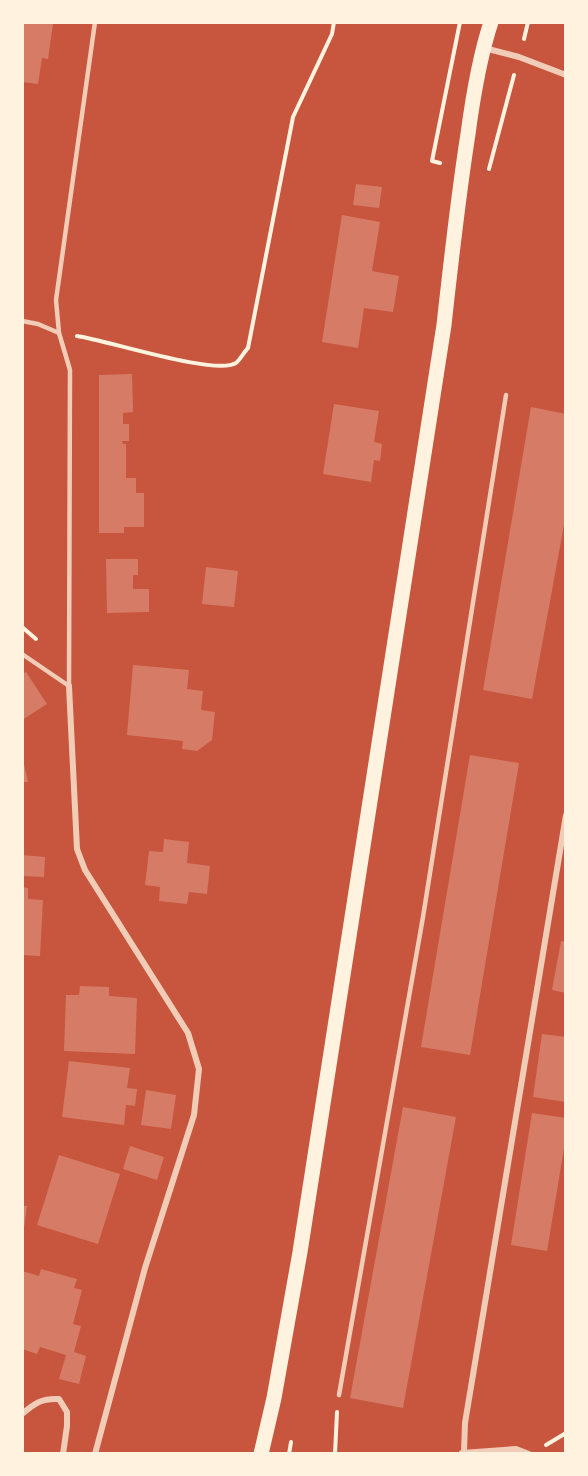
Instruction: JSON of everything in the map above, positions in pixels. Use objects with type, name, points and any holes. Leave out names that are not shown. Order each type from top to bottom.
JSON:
[{"type":"main road","points":[[261,1454],[274,1398],[300,1252],[444,325],[459,189],[475,85],[491,22]]},
{"type":"street","points":[[483,48],[519,57],[566,75]]},
{"type":"street","points":[[69,686],[77,849],[85,870],[188,1033],[199,1069],[194,1115],[146,1268],[95,1454]]},
{"type":"street","points":[[529,1454],[516,1449],[463,1453],[467,1412],[566,815]]},
{"type":"street","points":[[22,1414],[38,1401],[47,1398],[59,1399],[67,1412],[63,1454]]},
{"type":"lane","points":[[69,686],[70,370],[59,333],[56,300],[95,22]]},
{"type":"lane","points":[[22,321],[38,324],[59,333]]},
{"type":"lane","points":[[339,1395],[423,917],[506,395]]},
{"type":"lane","points":[[22,654],[69,686]]},
{"type":"path","points":[[59,333],[91,338],[157,356],[223,366],[236,363],[248,348],[293,117],[332,34],[334,22]]},
{"type":"path","points":[[488,170],[519,57]]},
{"type":"path","points":[[335,1454],[339,1395]]},
{"type":"building","points":[[22,22],[53,24],[48,59],[42,58],[38,84],[22,82]]},
{"type":"building","points":[[356,184],[382,187],[379,208],[353,205]]},
{"type":"building","points":[[342,215],[380,222],[372,271],[399,276],[393,312],[364,308],[358,348],[322,342]]},
{"type":"building","points":[[132,374],[133,412],[123,413],[123,424],[129,424],[129,441],[122,441],[126,444],[126,478],[136,478],[136,493],[144,493],[144,527],[124,527],[124,533],[99,533],[99,375]]},
{"type":"building","points":[[334,404],[379,411],[374,442],[382,444],[380,461],[374,460],[371,482],[323,474]]},
{"type":"building","points":[[531,407],[566,414],[566,514],[532,699],[483,690]]},
{"type":"building","points":[[106,559],[138,559],[138,575],[133,575],[133,589],[149,589],[149,612],[107,613]]},
{"type":"building","points":[[206,567],[238,571],[234,607],[202,604]]},
{"type":"building","points":[[133,665],[189,670],[187,689],[203,691],[201,710],[215,712],[212,740],[197,751],[182,749],[183,741],[127,735]]},
{"type":"building","points":[[26,672],[47,704],[22,720],[22,674]]},
{"type":"building","points":[[22,755],[28,782],[22,782]]},
{"type":"building","points":[[470,755],[519,763],[470,1055],[421,1047]]},
{"type":"building","points":[[164,839],[189,842],[187,863],[210,866],[207,894],[189,892],[187,904],[159,901],[160,887],[145,885],[149,851],[163,852]]},
{"type":"building","points":[[22,855],[45,857],[44,877],[22,876]]},
{"type":"building","points":[[22,887],[28,888],[28,899],[43,900],[40,956],[22,955]]},
{"type":"building","points":[[561,941],[566,942],[566,993],[552,990]]},
{"type":"building","points":[[80,986],[109,987],[109,996],[137,998],[135,1054],[64,1051],[66,995],[79,995]]},
{"type":"building","points":[[542,1034],[566,1037],[566,1102],[533,1097]]},
{"type":"building","points":[[69,1061],[130,1068],[127,1088],[137,1089],[135,1106],[126,1105],[124,1125],[62,1117]]},
{"type":"building","points":[[146,1090],[176,1095],[171,1129],[141,1125]]},
{"type":"building","points":[[403,1107],[456,1117],[403,1408],[350,1398]]},
{"type":"building","points":[[532,1113],[566,1118],[566,1136],[547,1251],[511,1245]]},
{"type":"building","points":[[130,1146],[164,1157],[157,1180],[123,1169]]},
{"type":"building","points":[[59,1155],[120,1174],[98,1244],[37,1225]]},
{"type":"building","points":[[22,1206],[27,1206],[24,1228],[22,1228]]},
{"type":"building","points":[[41,1269],[77,1279],[74,1288],[82,1290],[73,1324],[81,1326],[74,1352],[86,1356],[79,1384],[59,1379],[66,1355],[40,1347],[37,1354],[22,1349],[22,1271],[39,1276]]}]
